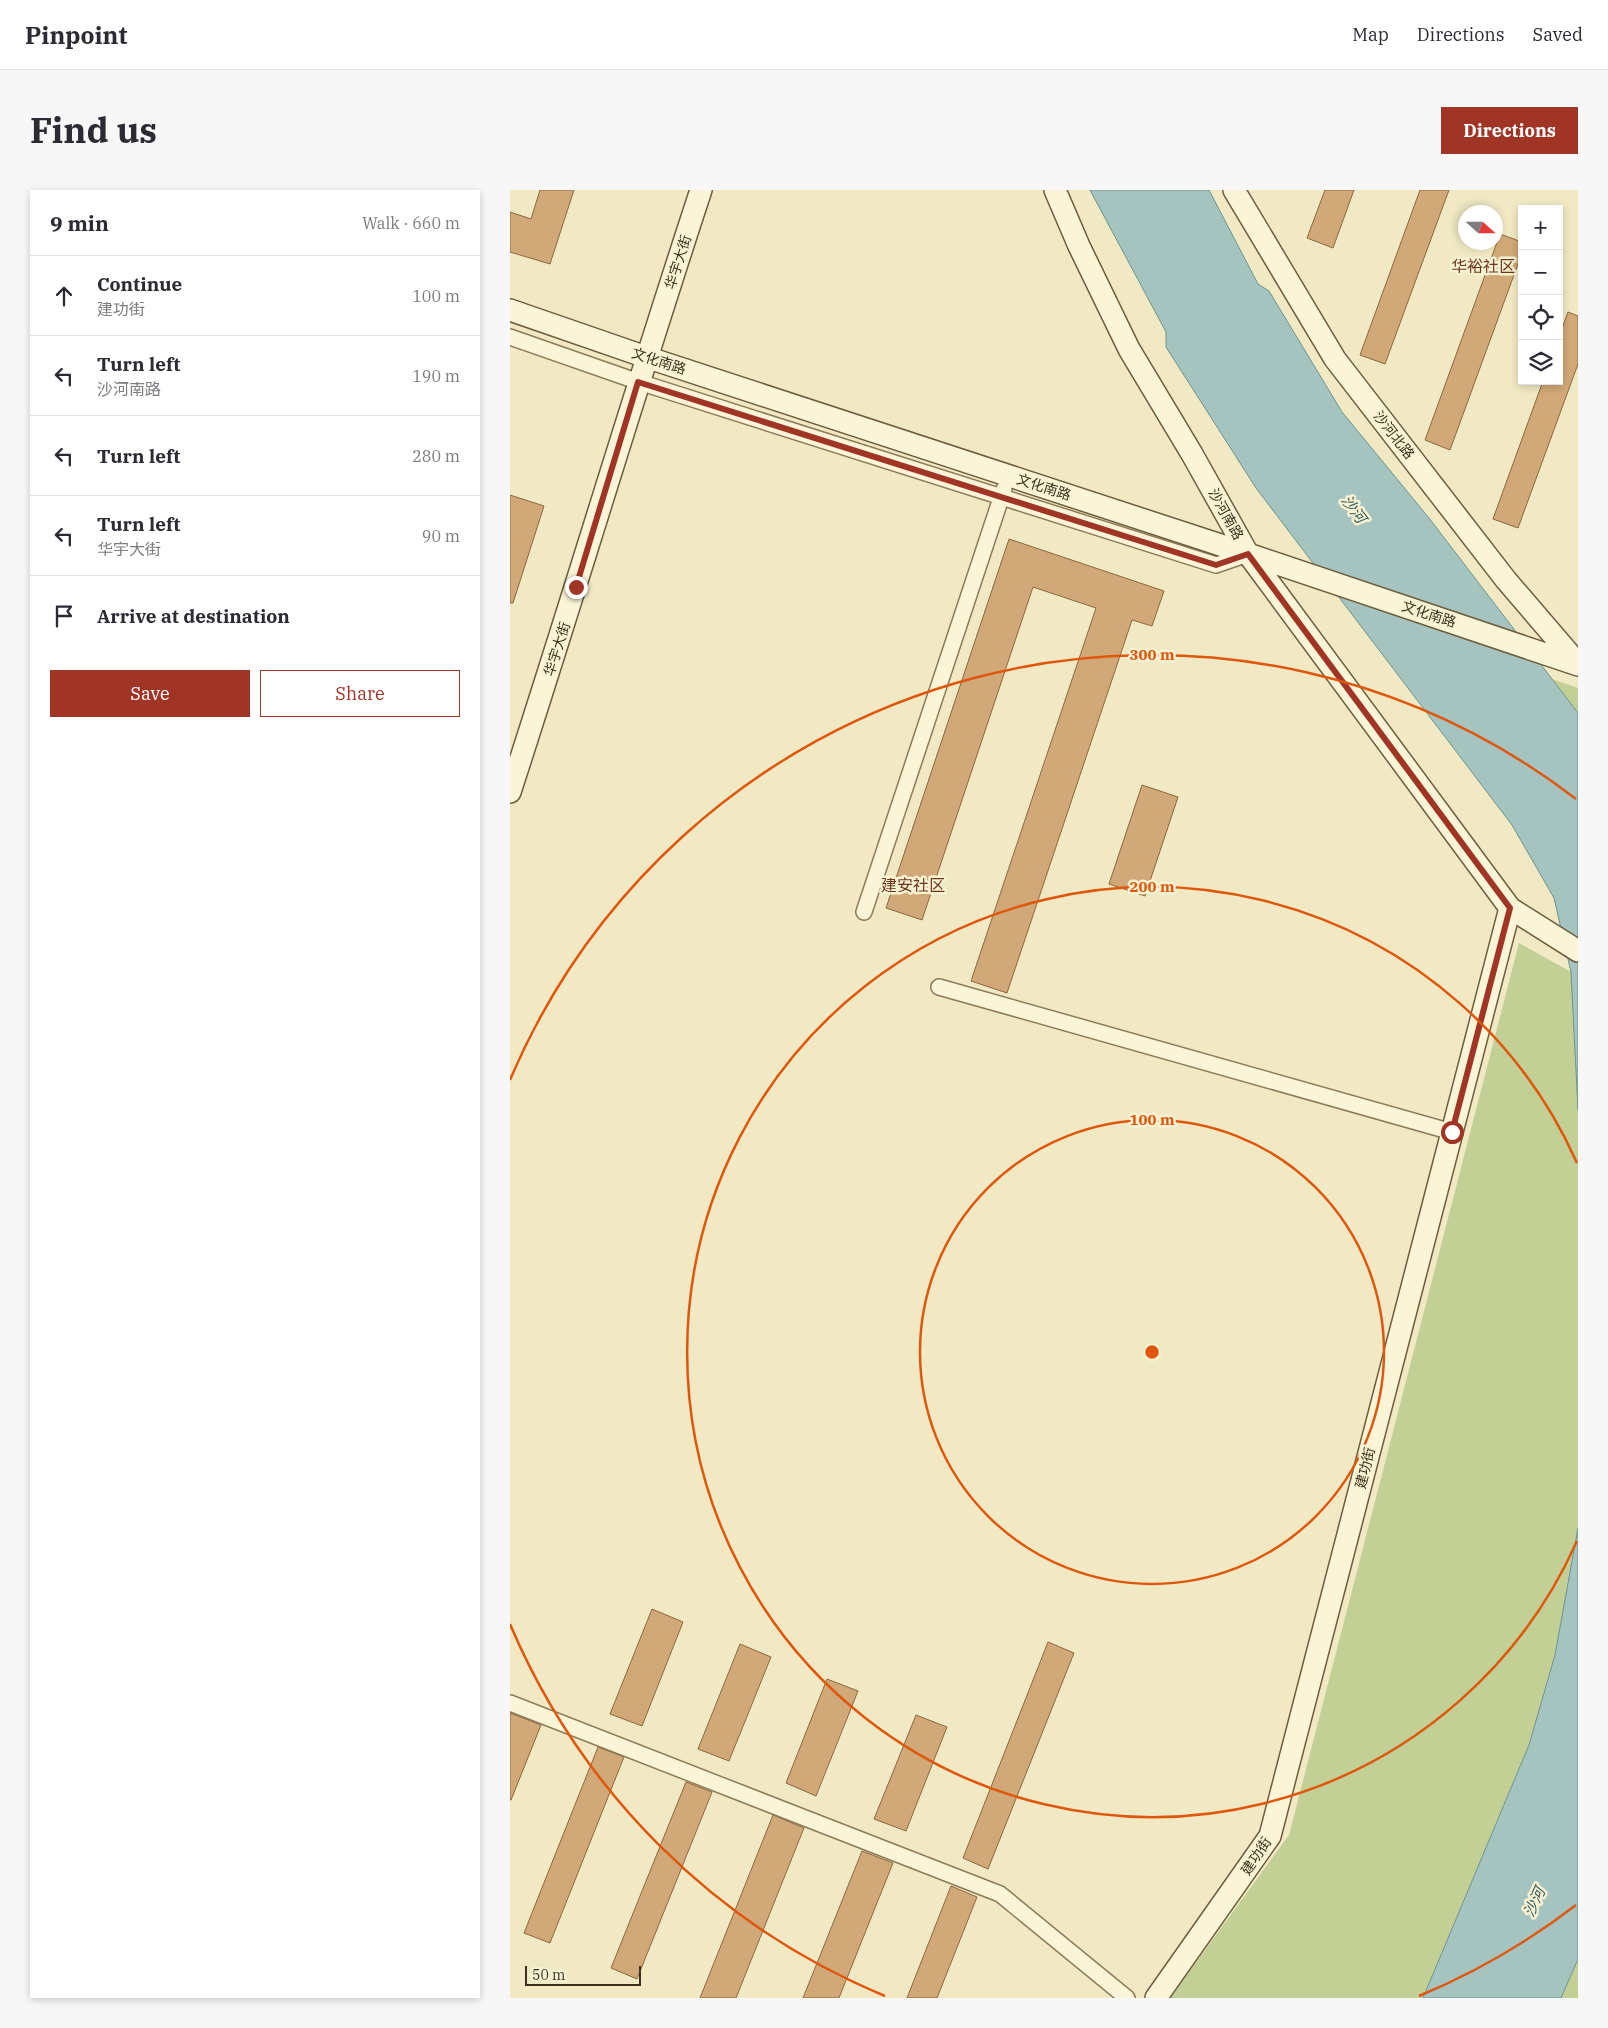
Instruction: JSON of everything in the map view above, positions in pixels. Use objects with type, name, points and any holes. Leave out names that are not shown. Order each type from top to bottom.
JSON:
[{"type":"street","name":"华宇大街","points":[[510,792],[576,587],[638,382],[702,190]]},
{"type":"street","name":"沙河南路","points":[[1055,190],[1079,246],[1129,349],[1192,454],[1248,554],[1510,908]]},
{"type":"street","name":"沙河北路","points":[[1234,190],[1335,360],[1506,580],[1578,665]]},
{"type":"street","name":"文化南路","points":[[510,310],[646,357],[1248,554],[1578,665]]},
{"type":"street","points":[[510,337],[638,382],[1216,565],[1248,554]]},
{"type":"street","points":[[864,912],[1008,476]]},
{"type":"street","points":[[1510,908],[1578,951]]},
{"type":"street","name":"建功街","points":[[1156,1998],[1270,1836],[1510,908]]},
{"type":"street","points":[[939,987],[1452,1132]]},
{"type":"street","points":[[510,1703],[1000,1894],[1127,1998]]},
{"type":"green space","points":[[1552,679],[1578,688],[1578,713]]},
{"type":"green space","points":[[1519,943],[1571,972],[1578,1110],[1578,1528],[1555,1655],[1529,1745],[1423,1998],[1170,1998],[1289,1835]]},
{"type":"green space","points":[[1578,1959],[1578,1998],[1561,1998]]},
{"type":"water","name":"沙河","points":[[1090,190],[1209,190],[1258,284],[1269,291],[1342,412],[1429,518],[1578,713],[1578,1110],[1571,972],[1554,898],[1512,825],[1256,488],[1166,347],[1166,332]]},
{"type":"water","name":"沙河","points":[[1578,1528],[1578,1959],[1561,1998],[1423,1998],[1529,1745],[1555,1655]]},
{"type":"building","points":[[540,190],[574,190],[550,264],[510,252],[510,212],[531,219]]},
{"type":"building","points":[[1325,190],[1354,190],[1333,248],[1307,238]]},
{"type":"building","points":[[1420,190],[1449,190],[1385,364],[1360,355]]},
{"type":"building","points":[[1503,235],[1518,241],[1518,264],[1450,450],[1425,440],[1494,250],[1503,250]]},
{"type":"building","points":[[1568,312],[1578,316],[1578,364],[1518,528],[1493,519],[1542,385],[1563,385],[1563,326]]},
{"type":"building","points":[[510,495],[544,506],[513,603],[510,603]]},
{"type":"building","points":[[1009,539],[1164,591],[1152,626],[1132,620],[1007,993],[971,981],[1096,608],[1033,587],[922,920],[886,908]]},
{"type":"building","points":[[1142,785],[1178,797],[1145,896],[1109,884]]},
{"type":"building","points":[[652,1609],[683,1622],[642,1726],[610,1714]]},
{"type":"building","points":[[1048,1642],[1074,1653],[988,1869],[963,1858]]},
{"type":"building","points":[[740,1644],[771,1657],[729,1761],[698,1749]]},
{"type":"building","points":[[827,1679],[858,1691],[816,1796],[786,1783]]},
{"type":"building","points":[[510,1713],[541,1725],[511,1800],[510,1800]]},
{"type":"building","points":[[916,1715],[947,1727],[906,1831],[874,1819]]},
{"type":"building","points":[[598,1747],[624,1757],[550,1943],[524,1933]]},
{"type":"building","points":[[686,1782],[712,1792],[637,1979],[611,1968]]},
{"type":"building","points":[[773,1815],[804,1828],[736,1998],[700,1998]]},
{"type":"building","points":[[862,1851],[893,1863],[839,1998],[803,1998]]},
{"type":"building","points":[[951,1886],[977,1897],[937,1998],[907,1998]]},
{"type":"district","name":"华裕社区","points":[[1483,266]]},
{"type":"district","name":"建安社区","points":[[913,885]]},
{"type":"route","points":[[576,587],[638,382],[1216,565],[1248,554],[1510,908],[1452,1132]]}]
